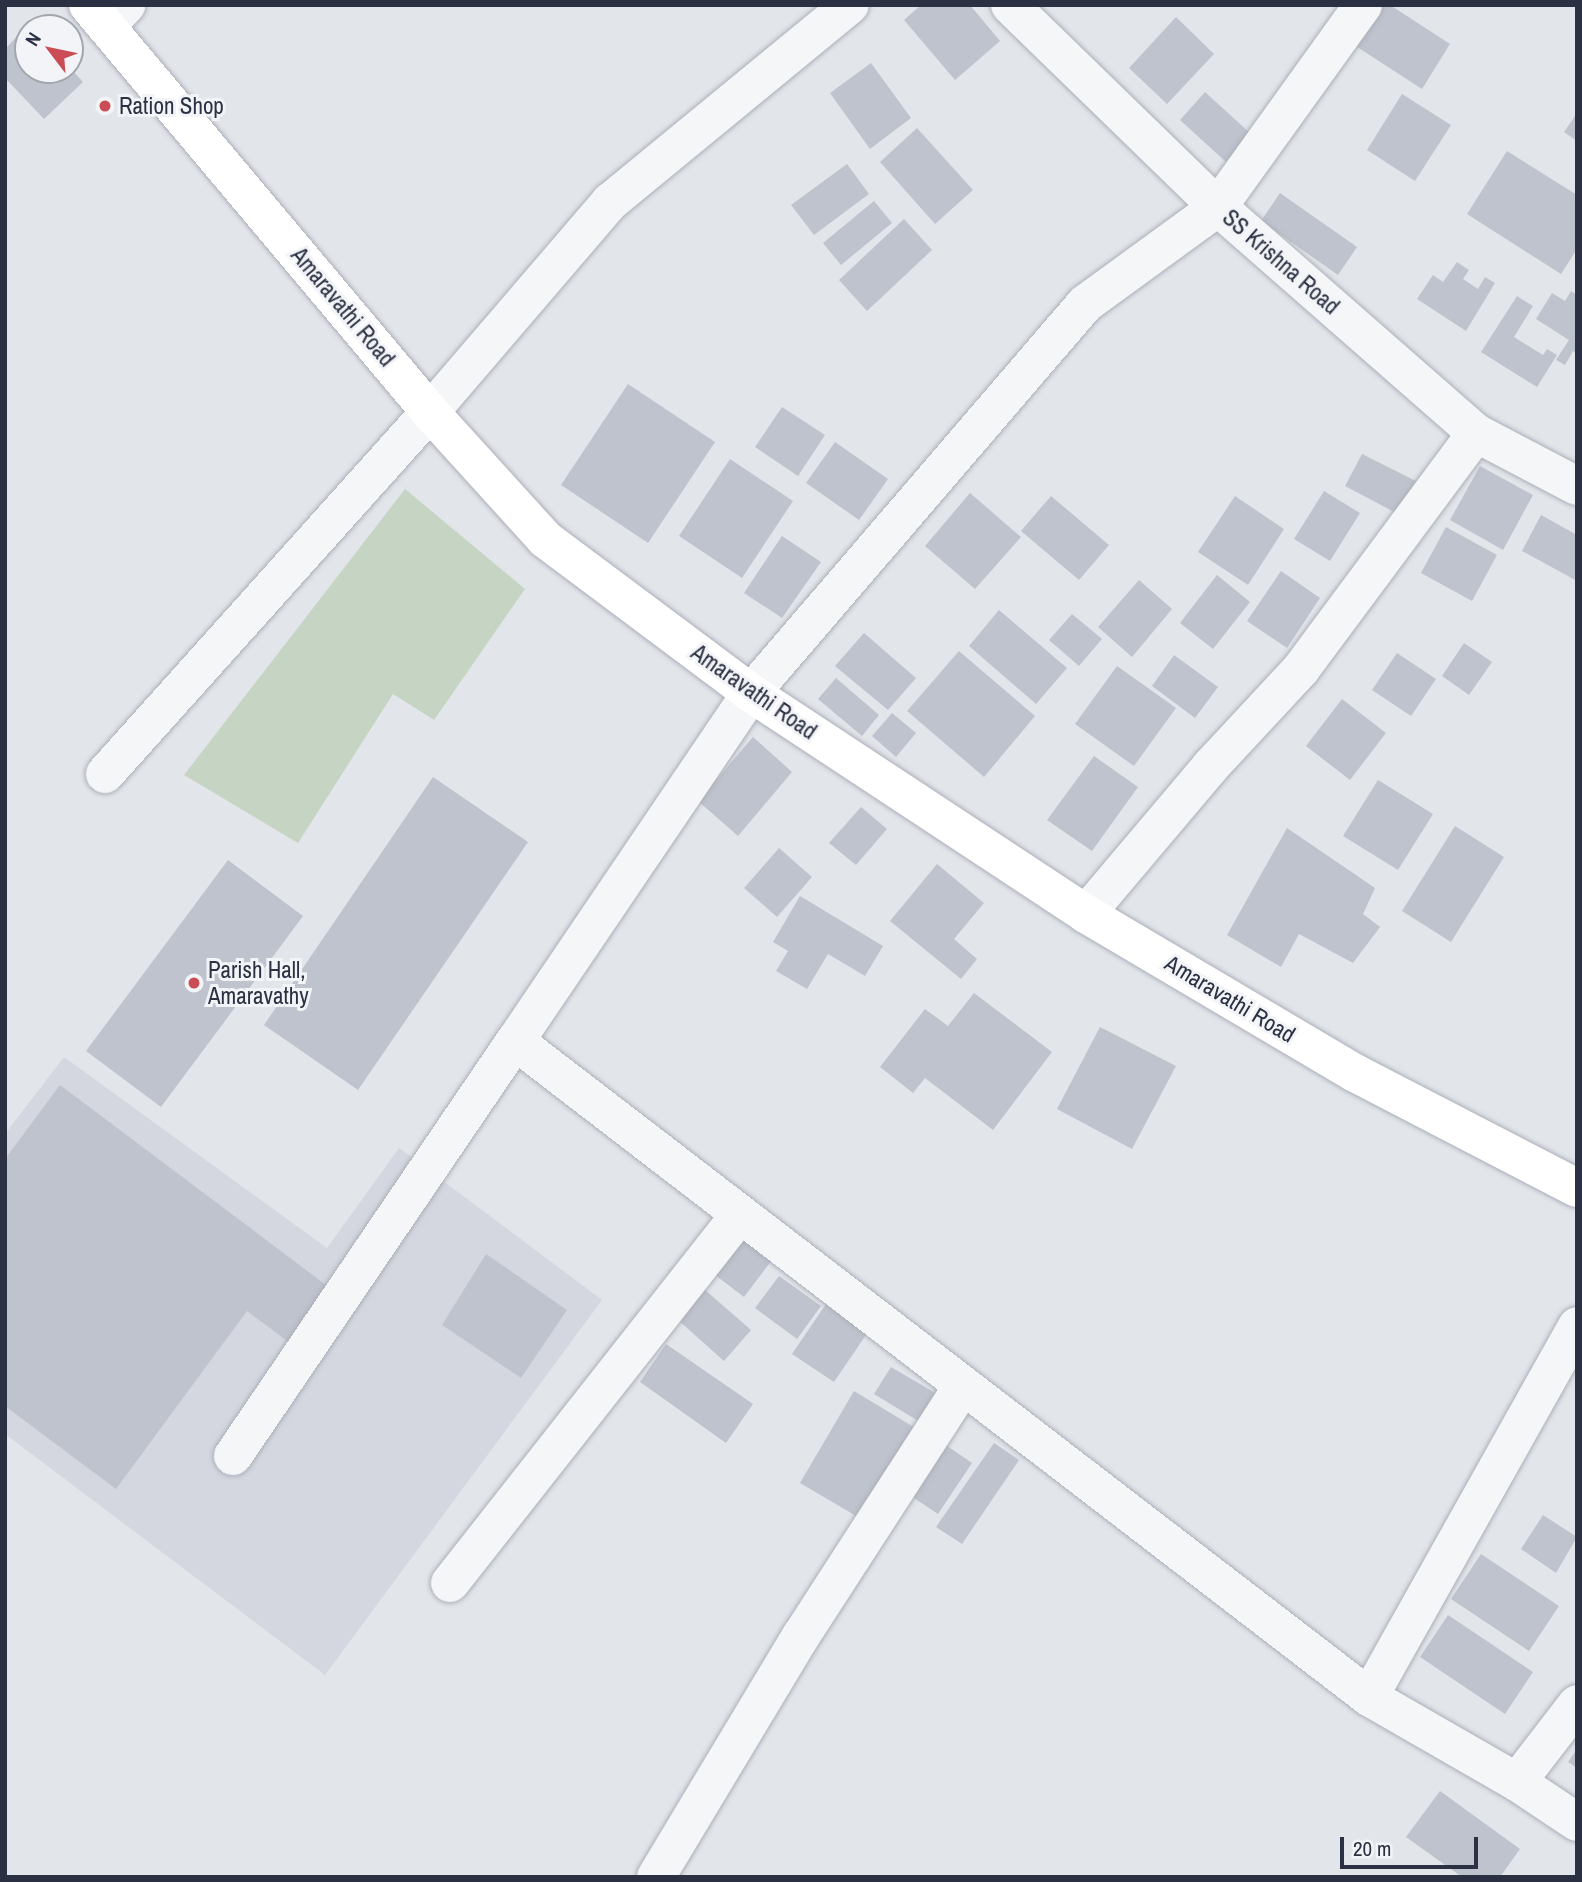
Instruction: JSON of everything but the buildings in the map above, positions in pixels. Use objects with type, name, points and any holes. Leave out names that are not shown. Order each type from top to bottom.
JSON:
[{"type":"main road","name":"Amaravathi Road","points":[[107,12],[430,412],[545,539],[751,693],[1086,914],[1355,1073],[1577,1188]]},
{"type":"street","points":[[105,774],[430,412],[610,202],[850,5]]},
{"type":"street","name":"SS Krishna Road","points":[[1010,5],[1217,207],[1476,433],[1577,486]]},
{"type":"street","points":[[233,1456],[751,693],[1084,304],[1217,207],[1363,5]]},
{"type":"street","points":[[1086,914],[1211,766],[1301,669],[1476,433]]},
{"type":"street","points":[[515,1041],[1369,1698],[1517,1782],[1577,1822]]},
{"type":"street","points":[[450,1583],[740,1214]]},
{"type":"street","points":[[1369,1698],[1577,1326]]},
{"type":"street","points":[[656,1877],[801,1636],[963,1386]]},
{"type":"street","points":[[1517,1782],[1577,1704]]},
{"type":"shaded area","points":[[64,1057],[327,1248],[399,1148],[602,1300],[325,1675],[5,1434],[5,1134]]},
{"type":"green space","points":[[405,489],[525,589],[434,720],[393,694],[298,843],[184,775]]},
{"type":"place","name":"Ration Shop","points":[[105,106]]},
{"type":"place","name":"Parish Hall, Amaravathy","points":[[194,983]]}]
